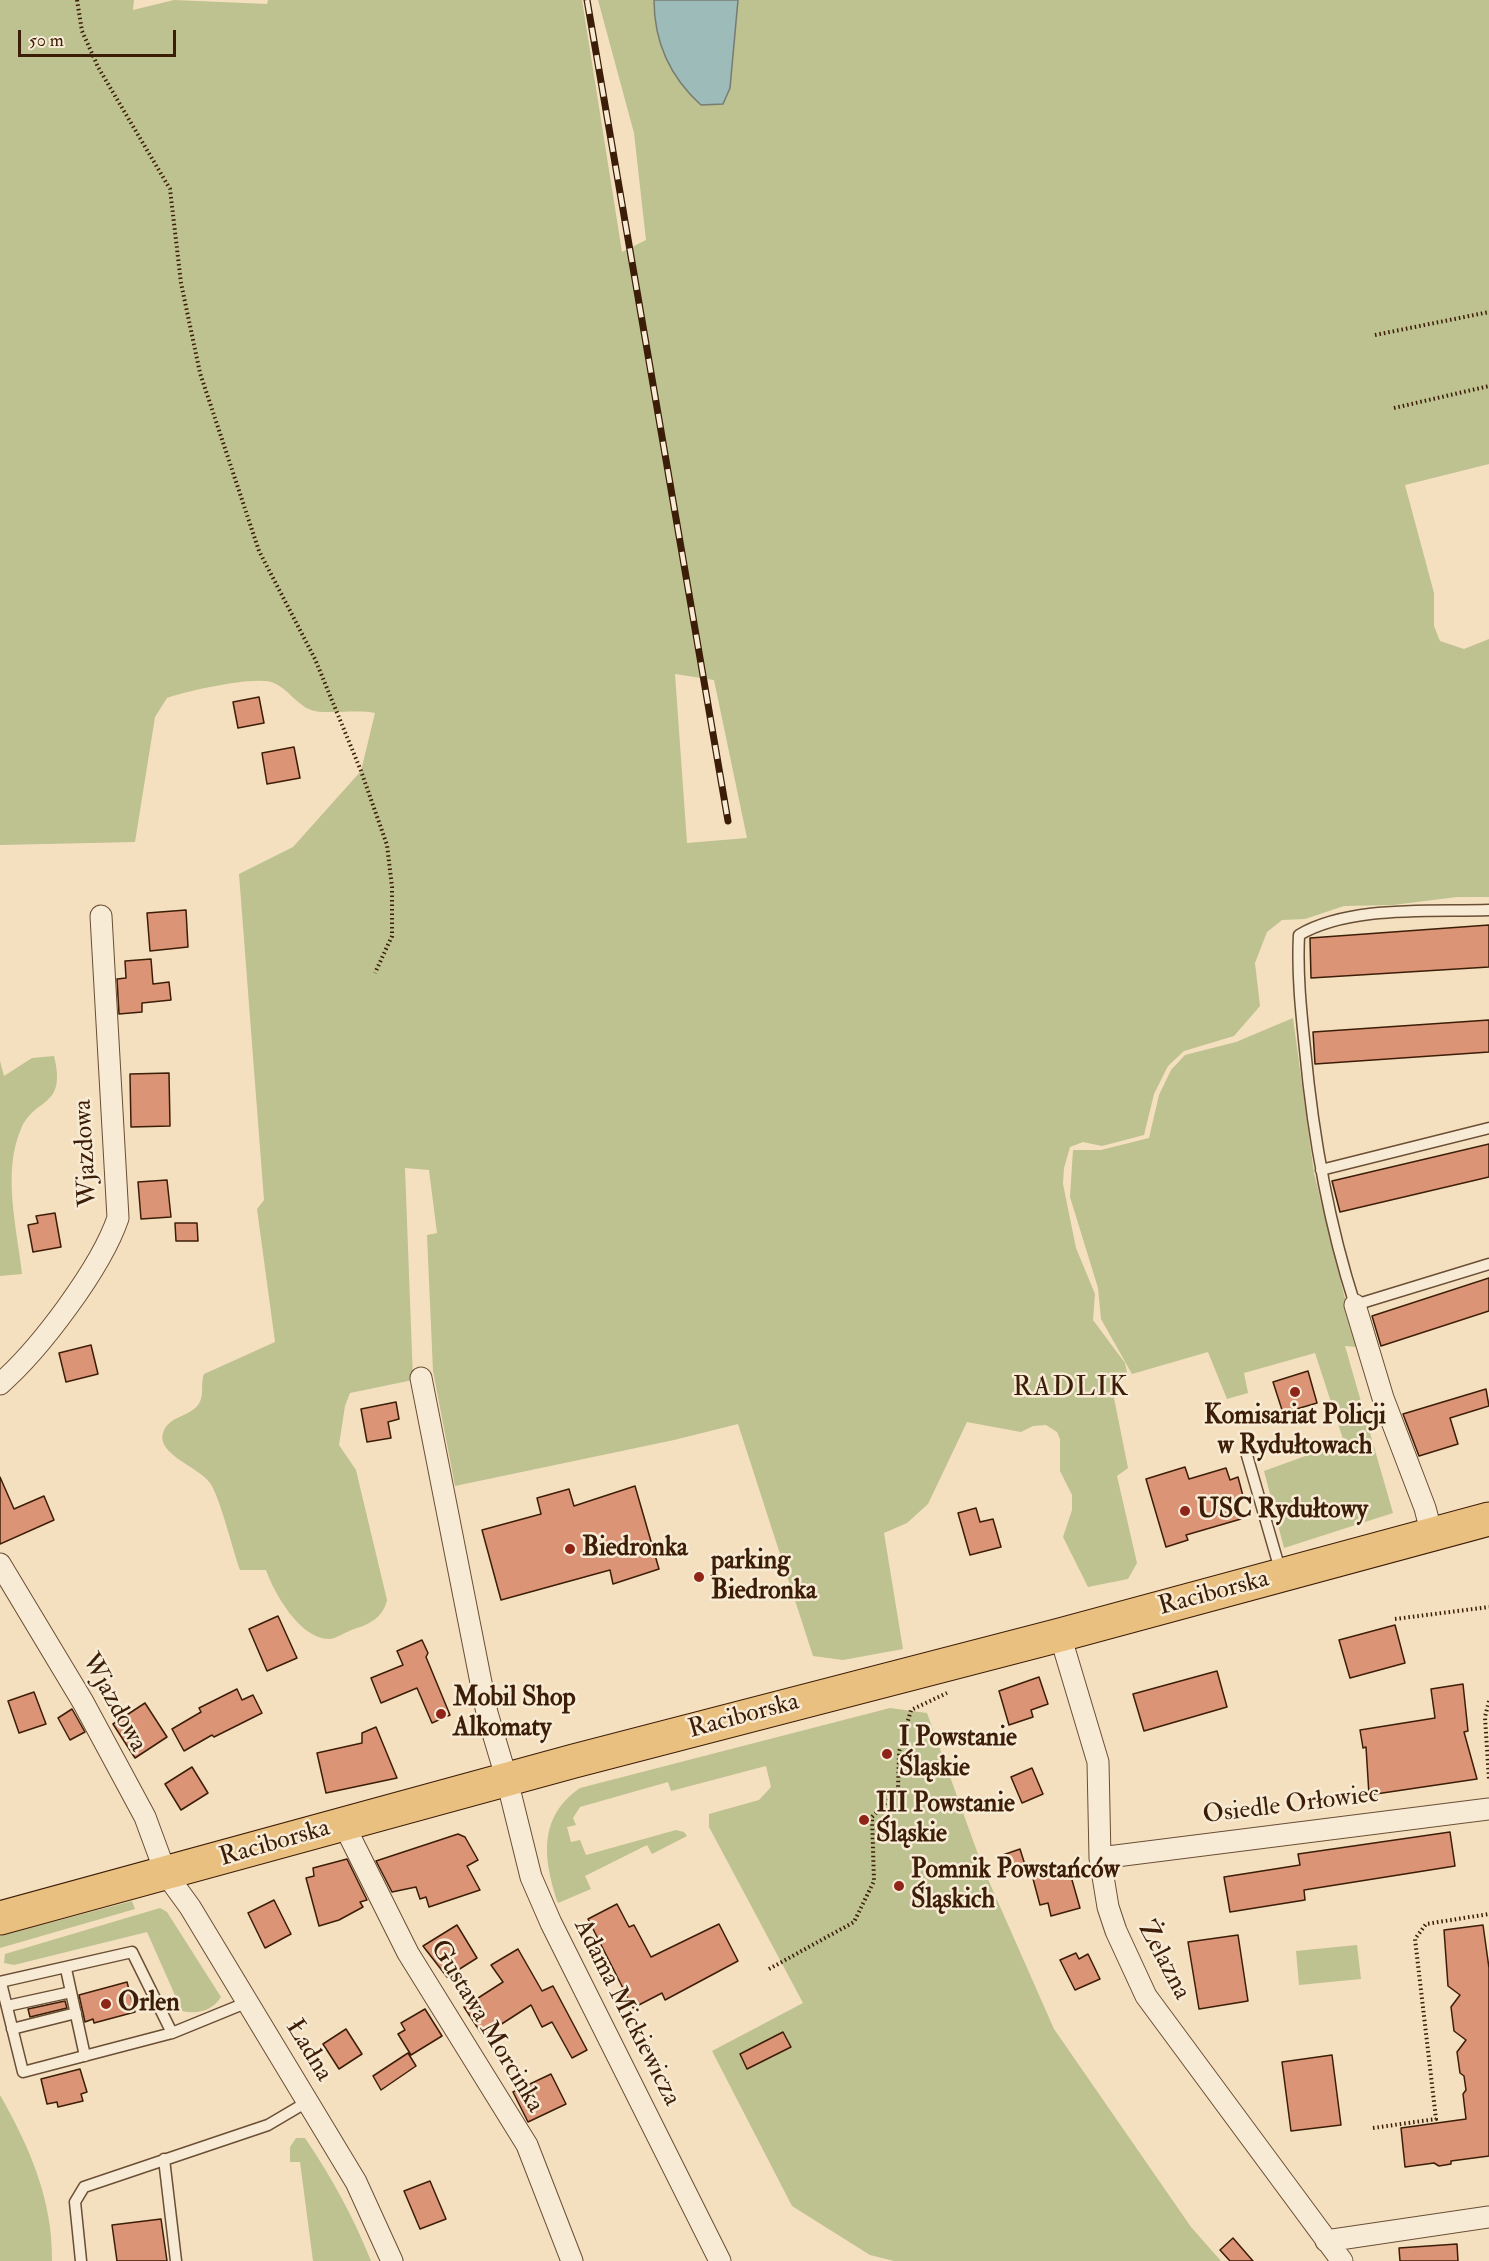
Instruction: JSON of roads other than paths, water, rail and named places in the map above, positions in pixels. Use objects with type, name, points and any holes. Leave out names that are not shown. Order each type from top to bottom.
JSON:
[{"type":"main road","name":"Raciborska","points":[[0,1918],[507,1780],[1282,1576],[1489,1519]]},
{"type":"street","name":"Wjazdowa","points":[[0,1384],[20,1367],[55,1324],[111,1238],[118,1218],[101,916]]},
{"type":"street","points":[[1355,1305],[1383,1398],[1425,1508],[1432,1535]]},
{"type":"street","name":"Adama Mickiewicza","points":[[421,1378],[486,1713],[507,1780],[531,1876],[551,1923],[720,2261]]},
{"type":"street","name":"Wjazdowa","points":[[0,1564],[83,1702],[145,1817],[166,1874]]},
{"type":"street","name":"Żelazna","points":[[1060,1635],[1098,1762],[1100,1858],[1108,1907],[1116,1930],[1146,1996],[1342,2261]]},
{"type":"street","name":"Osiedle Orłowiec","points":[[1100,1858],[1489,1809]]},
{"type":"street","name":"Gustawa Morcinka","points":[[344,1825],[408,1953],[527,2145],[572,2261]]},
{"type":"street","name":"Ładna","points":[[166,1874],[190,1907],[356,2182],[392,2261]]},
{"type":"street","points":[[1326,2241],[1489,2217]]},
{"type":"lane","points":[[1489,910],[1377,914],[1318,924],[1299,935],[1297,969],[1310,1103],[1321,1170],[1337,1250],[1355,1305],[1489,1264]]},
{"type":"lane","points":[[1321,1170],[1489,1128]]},
{"type":"lane","points":[[1246,1452],[1282,1576]]},
{"type":"lane","points":[[172,2032],[132,1952],[66,1969],[1,1982],[23,2072],[172,2032],[248,2002]]},
{"type":"lane","points":[[66,1969],[85,2056]]},
{"type":"lane","points":[[7,2006],[71,1992]]},
{"type":"lane","points":[[12,2029],[76,2013]]},
{"type":"lane","points":[[81,2261],[75,2213],[78,2194],[92,2183],[268,2126],[307,2102]]},
{"type":"lane","points":[[164,2159],[176,2261]]},
{"type":"water","points":[[654,0],[738,0],[730,88],[723,104],[701,105],[681,83],[661,44]]},
{"type":"railway","points":[[587,0],[728,821]]},
{"type":"place","name":"Komisariat Policji w Rydułtowach","points":[[1295,1392]]},
{"type":"place","name":"USC Rydułtowy","points":[[1185,1511]]},
{"type":"place","name":"Biedronka","points":[[570,1549]]},
{"type":"place","name":"parking Biedronka","points":[[699,1577]]},
{"type":"place","name":"Mobil Shop Alkomaty","points":[[441,1714]]},
{"type":"place","name":"I Powstanie Śląskie","points":[[887,1754]]},
{"type":"place","name":"III Powstanie Śląskie","points":[[864,1820]]},
{"type":"place","name":"Pomnik Powstańców Śląskich","points":[[899,1886]]},
{"type":"place","name":"Orlen","points":[[106,2004]]},
{"type":"district","name":"RADLIK","points":[[1071,1389]]}]
